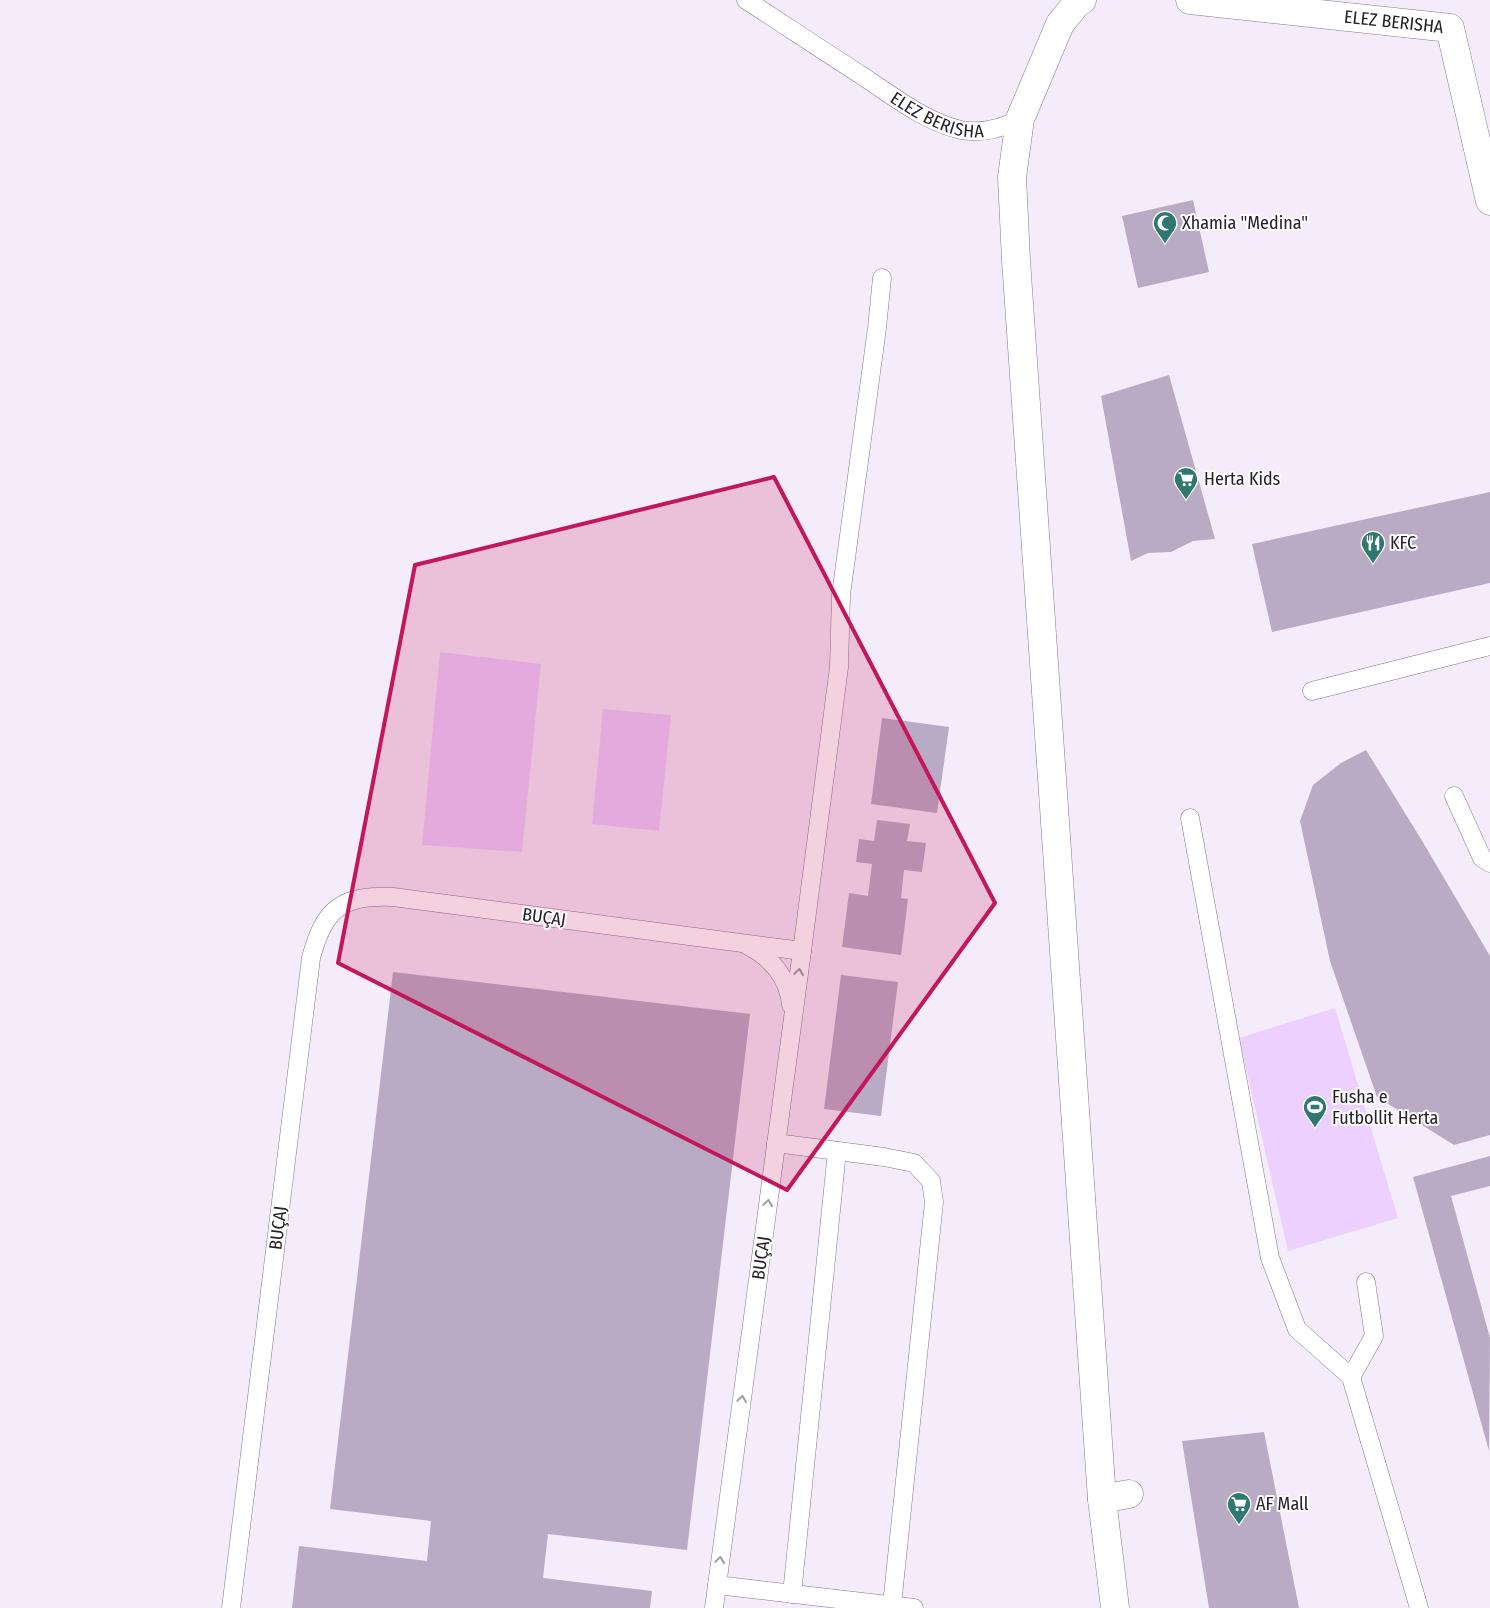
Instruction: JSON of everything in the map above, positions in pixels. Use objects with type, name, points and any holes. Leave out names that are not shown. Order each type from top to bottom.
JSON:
[{"type":"street","points":[[1082,0],[1076,4],[1060,24],[1020,119],[1012,177],[1016,260],[1102,1499],[1115,1608]]},
{"type":"street","name":"ELEZ BERISHA","points":[[1190,0],[1450,28],[1490,201]]},
{"type":"street","points":[[1102,1499],[1129,1494]]},
{"type":"lane","name":"ELEZ BERISHA","points":[[746,0],[912,109],[944,124],[962,130],[991,130],[1005,127],[1020,119]]},
{"type":"lane","points":[[802,951],[839,668],[841,595],[876,338],[882,278]]},
{"type":"lane","points":[[1312,691],[1490,646]]},
{"type":"lane","points":[[1454,796],[1482,858],[1490,863]]},
{"type":"lane","points":[[1190,818],[1270,1258],[1297,1329],[1351,1377],[1419,1608]]},
{"type":"lane","name":"BUÇAJ","points":[[231,1608],[311,958],[323,923],[336,909],[352,900],[371,896],[393,897],[802,951],[714,1608]]},
{"type":"lane","points":[[742,944],[760,952],[773,963],[790,994],[792,1023]]},
{"type":"lane","points":[[776,1144],[914,1163],[931,1181],[934,1202],[892,1605]]},
{"type":"lane","points":[[792,1594],[837,1151]]},
{"type":"lane","points":[[1351,1377],[1374,1336],[1366,1282]]},
{"type":"lane","points":[[717,1585],[914,1608]]},
{"type":"highlighted area","points":[[774,477],[995,903],[787,1190],[338,963],[415,565]]},
{"type":"shaded area","points":[[440,652],[541,664],[522,852],[422,845]]},
{"type":"shaded area","points":[[603,709],[671,715],[659,831],[592,824]]},
{"type":"shaded area","name":"Fusha e Futbollit Herta","points":[[1335,1008],[1398,1218],[1288,1251],[1239,1038]]},
{"type":"building","name":"Xhamia \"Medina\"","points":[[1193,200],[1209,272],[1138,288],[1122,216]]},
{"type":"building","points":[[1169,375],[1215,539],[1193,541],[1171,552],[1148,553],[1131,561],[1101,396]]},
{"type":"building","name":"KFC","points":[[1490,492],[1490,583],[1272,632],[1252,544]]},
{"type":"building","points":[[882,718],[949,727],[937,813],[871,804]]},
{"type":"building","points":[[1366,750],[1490,956],[1490,1135],[1454,1145],[1377,1097],[1330,961],[1300,821],[1313,785],[1341,763]]},
{"type":"building","points":[[877,820],[910,824],[907,841],[926,843],[922,872],[904,870],[901,898],[908,899],[901,955],[842,947],[849,893],[868,896],[872,864],[856,862],[859,839],[874,841]]},
{"type":"building","points":[[393,972],[750,1014],[687,1550],[548,1534],[543,1578],[652,1591],[650,1608],[292,1608],[299,1546],[427,1561],[431,1521],[330,1509]]},
{"type":"building","points":[[841,975],[898,982],[881,1116],[824,1109]]},
{"type":"building","points":[[1490,1156],[1490,1186],[1451,1196],[1490,1338],[1489,1451],[1413,1177]]},
{"type":"building","name":"AF Mall","points":[[1264,1432],[1299,1608],[1209,1608],[1182,1441]]},
{"type":"place","name":"Xhamia \"Medina\"","points":[[1165,244]]},
{"type":"place","name":"Herta Kids","points":[[1186,500]]},
{"type":"place","name":"KFC","points":[[1373,564]]},
{"type":"place","name":"Fusha e Futbollit Herta","points":[[1315,1128]]},
{"type":"place","name":"AF Mall","points":[[1239,1525]]}]
